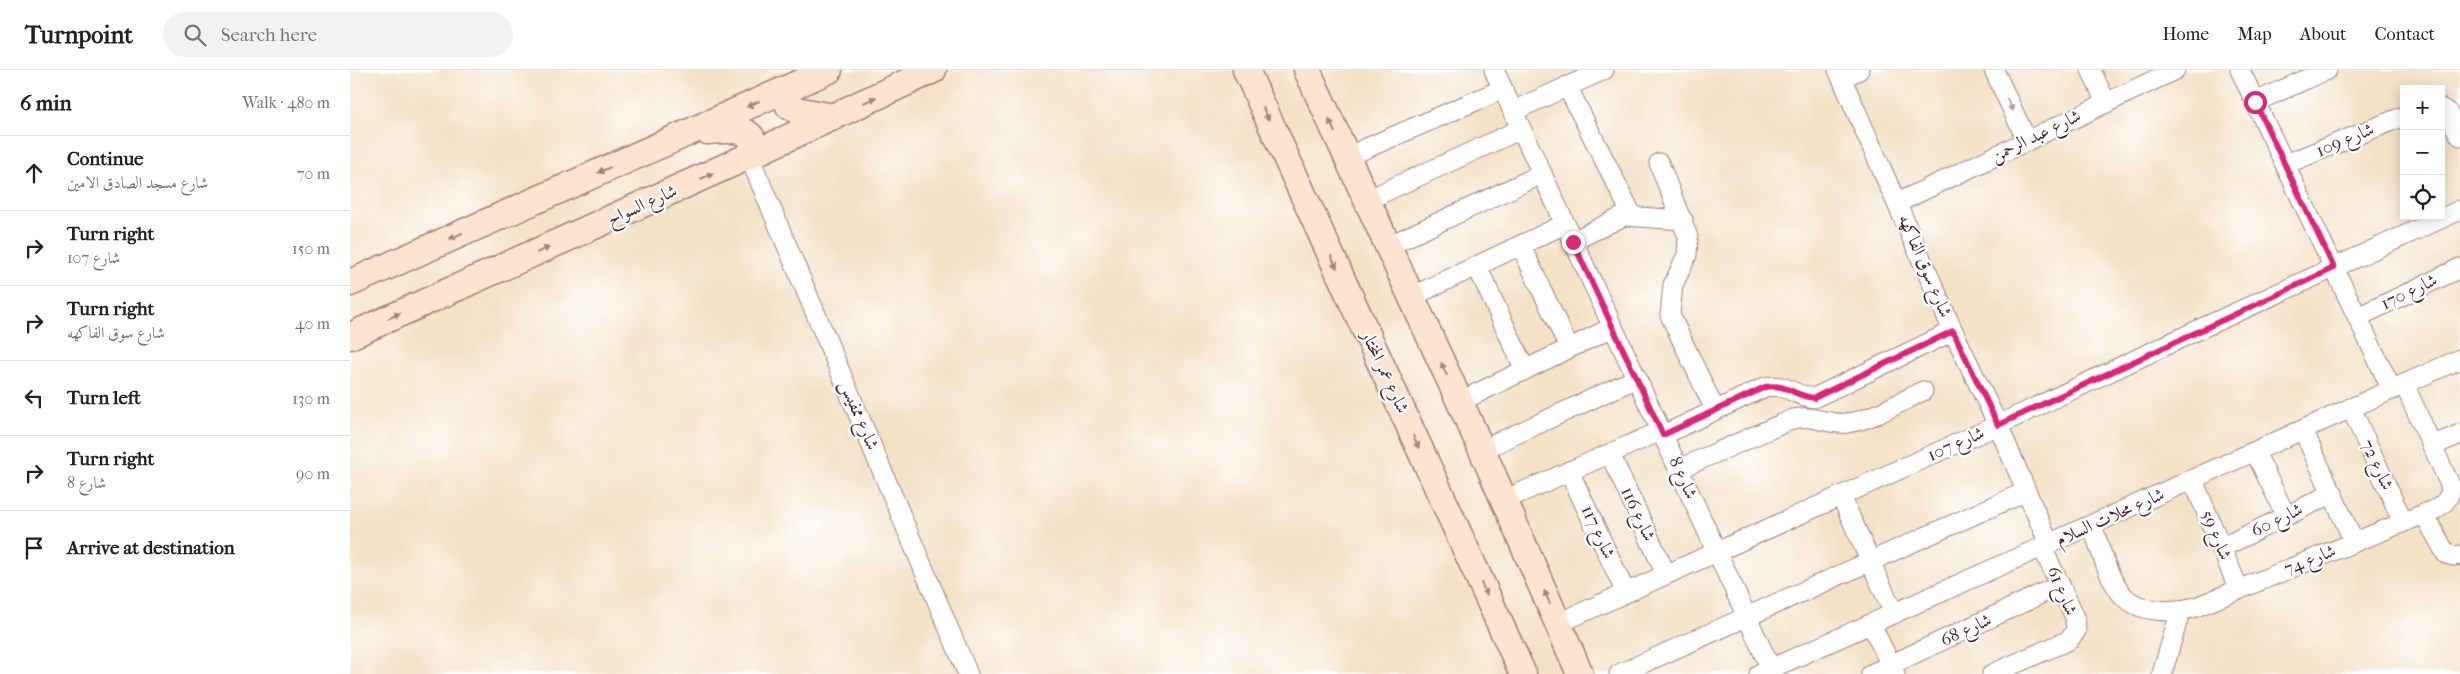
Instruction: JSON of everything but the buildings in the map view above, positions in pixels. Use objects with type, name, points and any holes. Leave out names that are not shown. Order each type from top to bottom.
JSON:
[{"type":"main road","points":[[350,283],[829,70]]},
{"type":"main road","name":"شارع السواح","points":[[350,336],[749,156],[934,70]]},
{"type":"main road","name":"شارع عمر المختار","points":[[1246,70],[1523,674]]},
{"type":"main road","points":[[1307,70],[1482,450],[1580,674]]},
{"type":"main road","points":[[795,85],[786,94],[788,106],[796,110],[834,117]]},
{"type":"main road","points":[[692,132],[740,129],[752,140],[752,152],[749,156]]},
{"type":"street","name":"شارع 8","points":[[1494,70],[1747,616],[1765,671]]},
{"type":"street","points":[[1513,111],[1604,70]]},
{"type":"street","points":[[1840,74],[1859,70]]},
{"type":"street","points":[[1994,70],[2027,141]]},
{"type":"street","points":[[2091,70],[2106,103]]},
{"type":"street","name":"شارع عبد الرحمن","points":[[1897,203],[2175,70]]},
{"type":"street","name":"شارع 74","points":[[2092,525],[2113,580],[2121,594],[2135,604],[2147,608],[2180,612],[2424,514],[2444,503],[2450,495],[2451,487],[2432,446],[2358,317],[2240,70]]},
{"type":"street","points":[[2255,102],[2327,70]]},
{"type":"street","name":"شارع سوق الفاكهه","points":[[1840,74],[1953,331],[1998,425],[2046,546]]},
{"type":"street","points":[[1567,86],[1632,215]]},
{"type":"street","points":[[1346,157],[1503,89]]},
{"type":"street","name":"شارع 109","points":[[2286,164],[2400,118]]},
{"type":"street","points":[[1367,200],[1521,129]]},
{"type":"street","name":"شارع ممفيس","points":[[749,156],[968,674]]},
{"type":"street","points":[[1659,163],[1683,220],[1688,237],[1687,255],[1673,285],[1670,315],[1715,410]]},
{"type":"street","points":[[1388,246],[1542,174]]},
{"type":"street","name":"شارع 107","points":[[1559,623],[1998,425],[2460,210]]},
{"type":"street","points":[[1573,242],[1616,218],[1632,215],[1683,220]]},
{"type":"street","points":[[1411,297],[1566,224]]},
{"type":"street","points":[[1520,246],[1569,348]]},
{"type":"street","points":[[1477,266],[1525,370]]},
{"type":"street","name":"شارع 170","points":[[2358,317],[2460,268]]},
{"type":"street","points":[[1459,402],[1613,327]]},
{"type":"street","points":[[1504,500],[1765,387],[1778,385],[1800,397],[1814,398],[1953,331]]},
{"type":"street","name":"شارع محلات السلام","points":[[1765,671],[2460,359]]},
{"type":"street","points":[[1482,450],[1637,378]]},
{"type":"street","points":[[1678,469],[1793,419],[1812,417],[1832,423],[1848,423],[1871,415],[1923,391]]},
{"type":"street","name":"شارع 72","points":[[2351,408],[2403,522]]},
{"type":"street","points":[[2303,430],[2354,542]]},
{"type":"street","points":[[2432,446],[2460,434]]},
{"type":"street","points":[[2255,452],[2286,516]]},
{"type":"street","name":"شارع 116","points":[[1610,454],[1666,574]]},
{"type":"street","name":"شارع 117","points":[[1569,471],[1626,593]]},
{"type":"street","name":"شارع 59","points":[[2192,480],[2238,590]]},
{"type":"street","points":[[1618,674],[2026,492]]},
{"type":"street","name":"شارع 60","points":[[2221,548],[2333,493]]},
{"type":"street","points":[[1841,496],[1894,614]]},
{"type":"street","points":[[2424,514],[2446,554],[2460,555]]},
{"type":"street","name":"شارع 61","points":[[1992,674],[2069,640],[2076,631],[2075,617],[2060,585],[2046,546]]},
{"type":"street","name":"شارع 68","points":[[1871,674],[1893,670],[2060,585]]},
{"type":"street","points":[[2162,674],[2180,612]]},
{"type":"street","points":[[1871,624],[1893,670]]},
{"type":"route","points":[[1573,242],[1663,435],[1765,387],[1778,385],[1789,389],[1800,397],[1814,398],[1953,331],[1998,425],[2202,328],[2334,268],[2255,102]]}]
